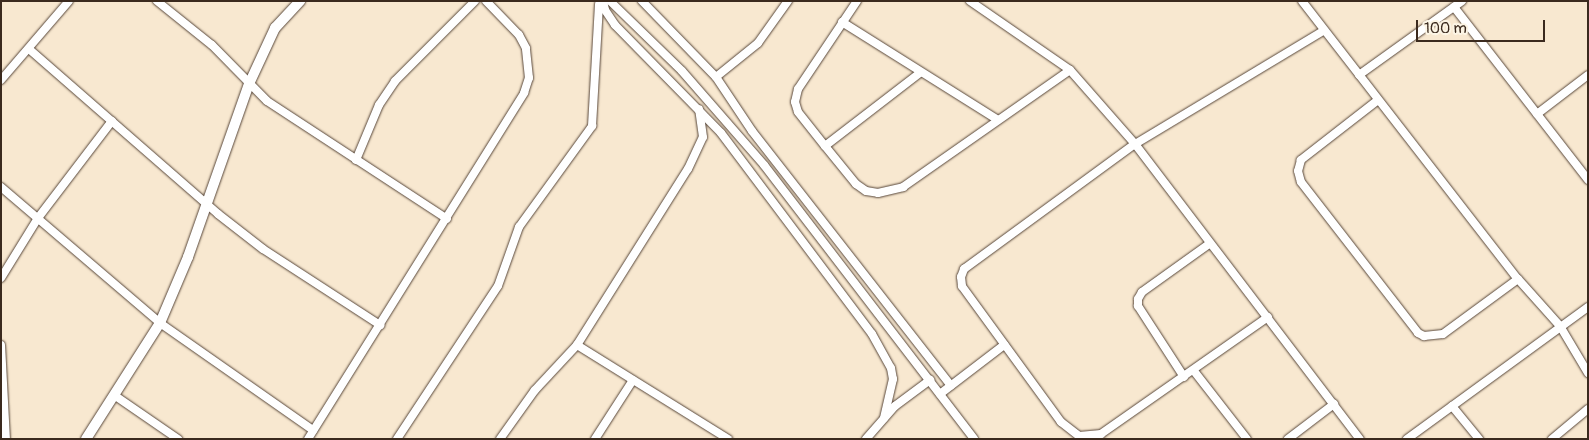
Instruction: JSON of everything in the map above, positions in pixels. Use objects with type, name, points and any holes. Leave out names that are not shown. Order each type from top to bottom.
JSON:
[{"type":"street","points":[[1,80],[69,1]]},
{"type":"street","points":[[157,1],[212,45],[249,84],[290,117],[447,219]]},
{"type":"street","points":[[86,439],[160,323],[208,204],[249,84],[275,28],[300,1]]},
{"type":"street","points":[[356,160],[379,105],[395,81],[475,1]]},
{"type":"street","points":[[308,439],[524,93],[529,78],[529,60],[519,35],[486,1]]},
{"type":"street","points":[[397,439],[498,286],[519,227],[592,126],[601,18],[599,1]]},
{"type":"street","points":[[604,1],[605,10],[615,26],[721,133],[888,359],[893,379],[884,418]]},
{"type":"street","points":[[610,1],[682,71],[730,125],[974,439]]},
{"type":"street","points":[[642,1],[716,77],[752,131],[951,386]]},
{"type":"street","points":[[716,77],[758,43],[788,1]]},
{"type":"street","points":[[857,1],[795,95],[798,112],[856,184],[866,190],[892,191],[904,187],[1070,70]]},
{"type":"street","points":[[970,1],[1070,70],[1135,144],[1360,439]]},
{"type":"street","points":[[1302,1],[1323,31],[1518,279],[1560,326],[1588,373]]},
{"type":"street","points":[[1359,75],[1462,1]]},
{"type":"street","points":[[1454,7],[1588,180]]},
{"type":"street","points":[[842,22],[998,120]]},
{"type":"street","points":[[1268,317],[1194,371],[1101,434],[1079,436],[1061,422],[962,286],[964,269],[1135,144],[1323,31]]},
{"type":"street","points":[[29,49],[208,204],[263,249],[380,325]]},
{"type":"street","points":[[825,146],[921,72]]},
{"type":"street","points":[[1536,114],[1588,75]]},
{"type":"street","points":[[1378,100],[1301,160],[1298,171],[1300,182],[1418,333],[1424,336],[1443,334],[1518,279]]},
{"type":"street","points":[[500,439],[535,390],[577,345],[688,170],[703,137],[699,109]]},
{"type":"street","points":[[1,278],[38,218],[112,121]]},
{"type":"street","points":[[1,187],[160,323],[313,430]]},
{"type":"street","points":[[1184,377],[1138,306],[1138,299],[1142,292],[1210,244]]},
{"type":"street","points":[[1407,439],[1588,307]]},
{"type":"street","points":[[1,344],[6,439]]},
{"type":"street","points":[[577,345],[728,439]]},
{"type":"street","points":[[940,394],[1004,345]]},
{"type":"street","points":[[1194,371],[1247,439]]},
{"type":"street","points":[[596,439],[633,380]]},
{"type":"street","points":[[866,439],[884,418],[930,380]]},
{"type":"street","points":[[114,395],[178,439]]},
{"type":"street","points":[[1288,439],[1334,404]]},
{"type":"street","points":[[1452,406],[1479,439]]},
{"type":"street","points":[[1552,439],[1588,409]]}]
